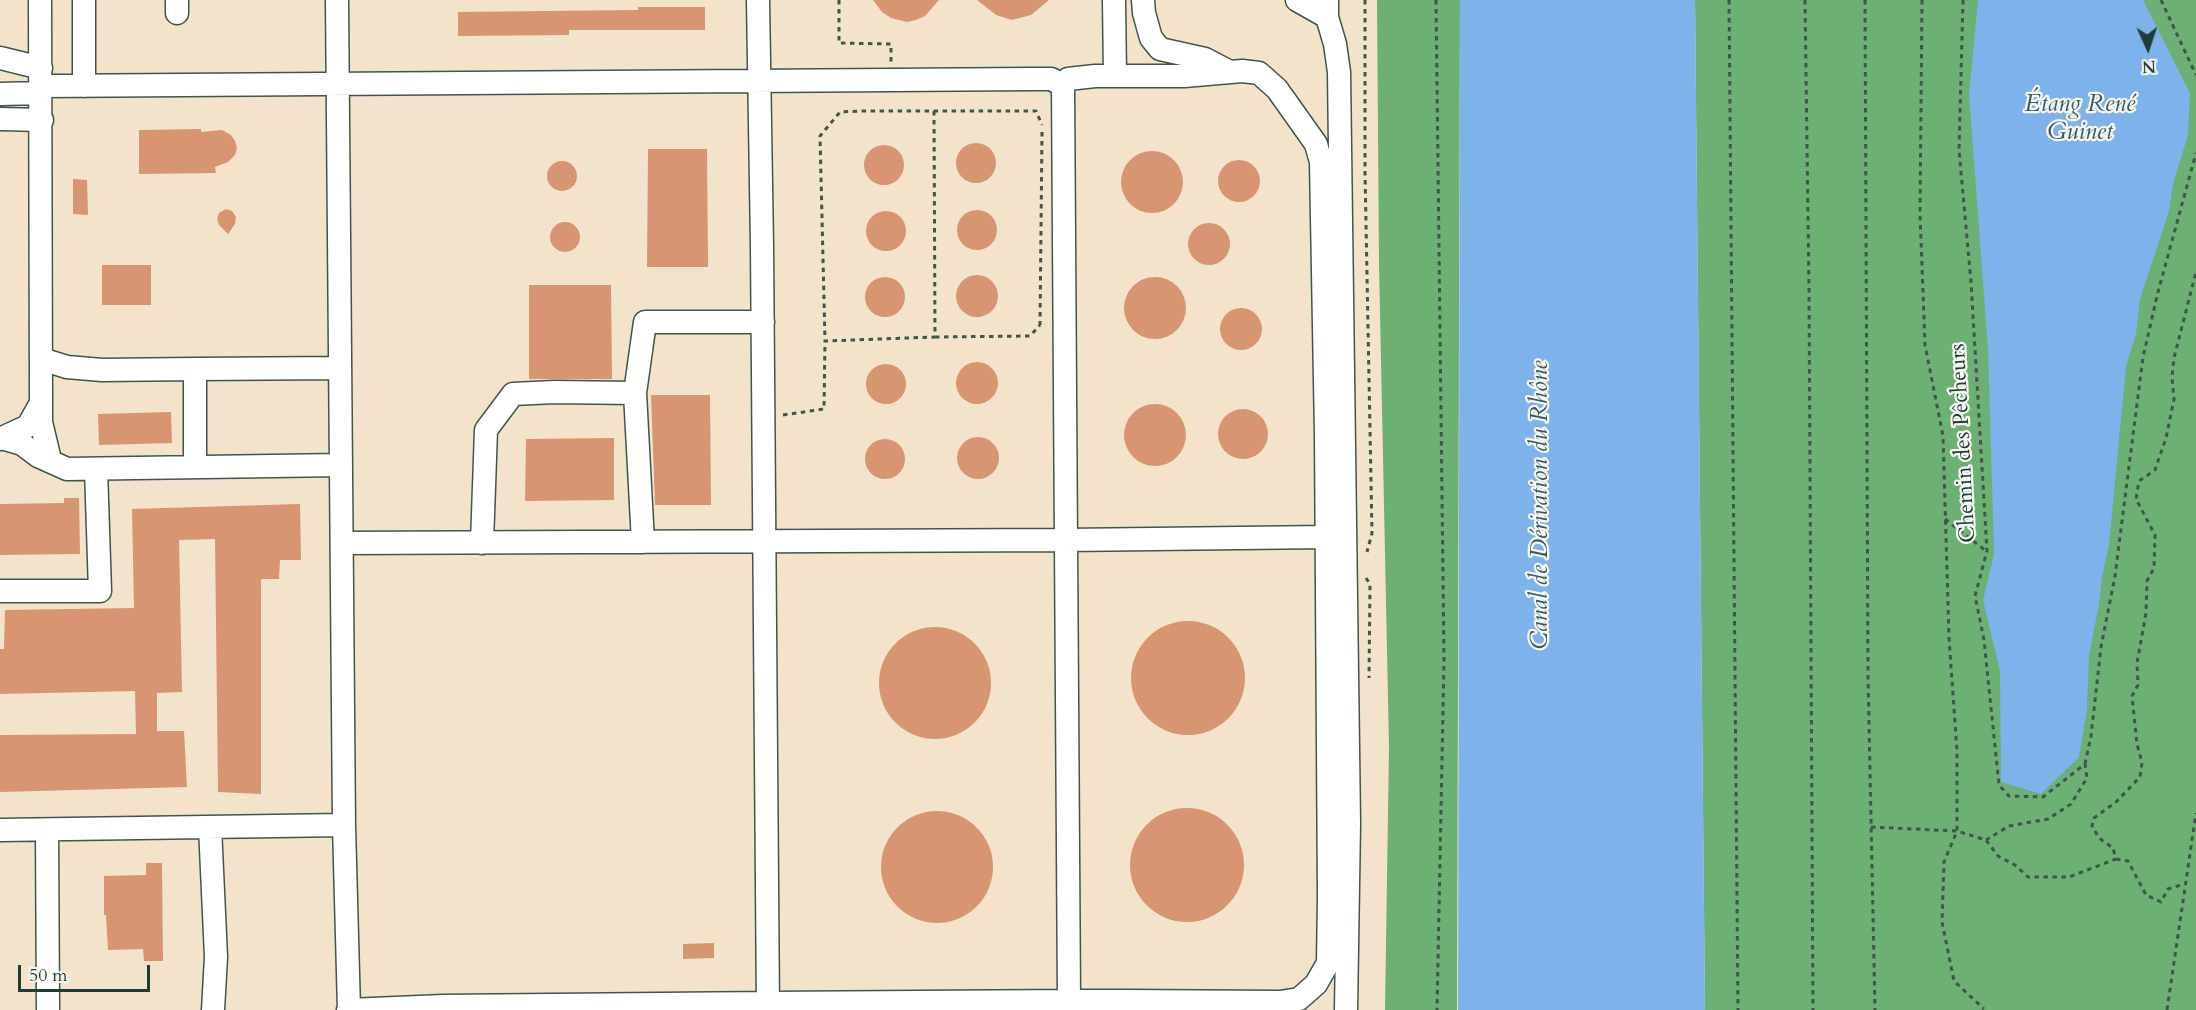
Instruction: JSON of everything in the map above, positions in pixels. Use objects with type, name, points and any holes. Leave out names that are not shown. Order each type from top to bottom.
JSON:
[{"type":"street","points":[[40,0],[42,120],[40,403],[43,432],[50,460]]},
{"type":"street","points":[[84,0],[84,86]]},
{"type":"street","points":[[337,0],[344,825],[348,1010],[443,1006],[768,1007],[1069,1001],[1099,1005],[1290,1005],[1316,984],[1328,963],[1327,537],[1321,162],[1316,144],[1268,80],[1259,73],[1228,71],[1184,76],[1115,76],[1068,79],[1063,85],[1069,1001]]},
{"type":"street","points":[[758,0],[763,322],[768,1007]]},
{"type":"street","points":[[1114,0],[1115,76]]},
{"type":"street","points":[[1143,0],[1151,38],[1160,49],[1205,59],[1228,71]]},
{"type":"street","points":[[1298,0],[1327,9],[1339,72],[1349,823],[1346,1010]]},
{"type":"street","points":[[0,58],[41,82]]},
{"type":"street","points":[[0,94],[41,82],[84,86],[1051,79],[1063,85]]},
{"type":"street","points":[[0,120],[42,120]]},
{"type":"street","points":[[643,542],[635,393],[645,322],[763,322]]},
{"type":"street","points":[[41,359],[66,367],[102,370],[340,368]]},
{"type":"street","points":[[195,369],[195,466]]},
{"type":"street","points":[[482,543],[486,430],[513,394],[635,393]]},
{"type":"street","points":[[1,439],[28,426],[40,403]]},
{"type":"street","points":[[1,439],[22,444],[38,456],[67,469],[341,465]]},
{"type":"street","points":[[0,591],[100,591],[96,469]]},
{"type":"street","points":[[342,543],[1327,537]]},
{"type":"street","points":[[0,830],[344,825]]},
{"type":"street","points":[[210,827],[216,957],[213,1010]]},
{"type":"street","points":[[47,830],[48,1010]]},
{"type":"path","points":[[839,0],[839,43],[891,44],[892,80]]},
{"type":"path","points":[[1364,561],[1372,533],[1365,183],[1365,0]]},
{"type":"path","points":[[1436,0],[1444,660],[1437,1010]]},
{"type":"path","points":[[1729,0],[1738,1010]]},
{"type":"path","points":[[1805,0],[1813,1010]]},
{"type":"path","points":[[1865,0],[1868,664],[1875,1010]]},
{"type":"path","points":[[1922,0],[1920,214],[1925,345],[1943,436],[1949,638],[1957,751],[1957,831],[1944,862],[1942,922],[1954,981],[1984,1009]]},
{"type":"path","name":"Chemin des Pêcheurs","points":[[1963,0],[1959,150],[1971,282],[1987,551],[1975,597],[1984,640],[1994,756],[1999,785],[2009,795],[2043,797],[2085,764]]},
{"type":"path","points":[[2161,0],[2196,75]]},
{"type":"path","points":[[934,111],[934,337]]},
{"type":"path","points":[[763,415],[797,414],[824,409],[825,341],[820,136],[840,112],[1036,111],[1042,123],[1040,325],[1030,336],[825,341]]},
{"type":"path","points":[[1986,840],[2009,826],[2048,819],[2071,804],[2087,778],[2085,764],[2091,736],[2101,647],[2115,576],[2143,357],[2158,292],[2196,153]]},
{"type":"path","points":[[2116,859],[2113,848],[2099,838],[2092,826],[2094,818],[2116,802],[2140,777],[2142,763],[2137,744],[2132,696],[2138,685],[2139,642],[2146,613],[2147,581],[2154,568],[2155,535],[2136,499],[2139,481],[2155,470],[2166,438],[2175,399],[2172,376],[2174,358],[2196,272]]},
{"type":"path","points":[[1040,325],[1065,324]]},
{"type":"path","points":[[1945,519],[1987,551]]},
{"type":"path","points":[[2167,1010],[2196,813]]},
{"type":"path","points":[[1871,826],[1957,831],[1986,840],[1998,856],[2015,865],[2028,877],[2069,878],[2116,859],[2128,861],[2146,895],[2161,902],[2168,889],[2184,884]]},
{"type":"green space","points":[[1377,0],[1460,0],[1457,1010],[1385,1010],[1389,747],[1379,264]]},
{"type":"green space","points":[[1695,0],[2196,0],[2196,1010],[1705,1010]]},
{"type":"water","name":"Canal de Dérivation du Rhône","points":[[1460,0],[1695,0],[1705,1010],[1458,1010]]},
{"type":"water","name":"Étang René Guinet","points":[[1978,0],[2143,0],[2190,93],[2188,135],[2173,184],[2169,211],[2140,299],[2136,334],[2126,366],[2109,545],[2089,656],[2087,709],[2079,757],[2041,794],[2001,782],[2000,671],[1983,600],[1994,554],[1988,349],[1969,94]]},
{"type":"building","points":[[873,0],[939,0],[925,16],[907,22],[891,18],[882,12]]},
{"type":"building","points":[[977,0],[1049,0],[1031,15],[1012,20],[996,15]]},
{"type":"building","points":[[638,7],[705,7],[705,30],[569,30],[569,35],[458,36],[458,12],[638,10]]},
{"type":"building","points":[[201,129],[201,132],[222,130],[231,135],[235,141],[237,148],[235,155],[228,162],[215,167],[216,173],[139,174],[139,130]]},
{"type":"building","points":[[976,143],[984,144],[990,149],[995,155],[995,171],[990,177],[984,182],[976,183],[968,182],[962,177],[957,171],[956,163],[957,155],[962,149],[968,144]]},
{"type":"building","points":[[884,145],[892,146],[898,151],[903,157],[903,173],[898,179],[892,184],[884,185],[876,184],[870,179],[865,173],[864,165],[865,157],[870,151],[876,146]]},
{"type":"building","points":[[648,149],[707,149],[708,267],[647,267]]},
{"type":"building","points":[[1146,151],[1158,151],[1174,160],[1181,170],[1183,182],[1181,194],[1174,204],[1158,213],[1146,213],[1135,208],[1126,199],[1121,188],[1121,176],[1126,165],[1135,156]]},
{"type":"building","points":[[1239,160],[1254,166],[1260,181],[1254,196],[1239,202],[1224,196],[1218,181],[1224,166]]},
{"type":"building","points":[[562,161],[573,165],[577,176],[573,187],[562,191],[551,187],[547,176],[551,165]]},
{"type":"building","points":[[73,179],[87,180],[88,215],[73,214]]},
{"type":"building","points":[[226,209],[232,211],[236,217],[235,224],[228,234],[219,225],[217,219],[219,213]]},
{"type":"building","points":[[977,210],[985,211],[991,216],[996,222],[996,238],[991,244],[985,249],[977,250],[969,249],[963,244],[958,238],[957,230],[958,222],[963,216],[969,211]]},
{"type":"building","points":[[886,211],[894,212],[900,217],[905,223],[905,239],[900,245],[894,250],[886,251],[878,250],[872,245],[867,239],[866,231],[867,223],[872,217],[878,212]]},
{"type":"building","points":[[565,222],[575,227],[580,237],[575,247],[565,252],[555,247],[550,237],[555,227]]},
{"type":"building","points":[[1209,223],[1217,224],[1224,229],[1229,236],[1229,252],[1224,259],[1217,264],[1209,265],[1201,264],[1194,259],[1189,252],[1188,244],[1189,236],[1194,229],[1201,224]]},
{"type":"building","points":[[102,265],[151,265],[151,305],[102,305]]},
{"type":"building","points":[[977,275],[992,281],[998,296],[992,311],[977,317],[962,311],[956,296],[962,281]]},
{"type":"building","points":[[885,277],[893,278],[899,283],[904,289],[904,305],[899,311],[893,316],[885,317],[877,316],[871,311],[866,305],[865,297],[866,289],[871,283],[877,278]]},
{"type":"building","points":[[1149,277],[1161,277],[1177,286],[1184,296],[1186,308],[1184,320],[1177,330],[1161,339],[1149,339],[1138,334],[1129,325],[1124,314],[1124,302],[1129,291],[1138,282]]},
{"type":"building","points":[[529,285],[611,285],[612,379],[529,379]]},
{"type":"building","points":[[1241,308],[1249,309],[1256,314],[1261,321],[1261,337],[1256,344],[1249,349],[1241,350],[1233,349],[1226,344],[1221,337],[1220,329],[1221,321],[1226,314],[1233,309]]},
{"type":"building","points":[[977,362],[992,368],[998,383],[992,398],[977,404],[962,398],[956,383],[962,368]]},
{"type":"building","points":[[886,364],[894,365],[900,370],[905,376],[905,392],[900,398],[894,403],[886,404],[878,403],[872,398],[867,392],[866,384],[867,376],[872,370],[878,365]]},
{"type":"building","points":[[651,395],[710,395],[711,505],[655,505]]},
{"type":"building","points":[[1155,404],[1167,406],[1177,413],[1184,423],[1186,435],[1184,447],[1177,457],[1167,464],[1155,466],[1143,464],[1133,457],[1126,447],[1124,435],[1126,423],[1133,413],[1143,406]]},
{"type":"building","points":[[1248,409],[1261,416],[1267,424],[1267,444],[1261,452],[1253,458],[1238,459],[1225,452],[1219,444],[1218,429],[1225,416],[1233,410]]},
{"type":"building","points":[[171,412],[172,443],[99,445],[98,414]]},
{"type":"building","points":[[978,437],[993,443],[999,458],[993,473],[978,479],[963,473],[957,458],[963,443]]},
{"type":"building","points":[[614,438],[614,500],[525,501],[526,439]]},
{"type":"building","points":[[885,439],[893,440],[899,445],[904,451],[904,467],[899,473],[893,478],[885,479],[877,478],[871,473],[866,467],[865,459],[866,451],[871,445],[877,440]]},
{"type":"building","points":[[64,498],[79,498],[80,554],[0,555],[0,504],[64,503]]},
{"type":"building","points":[[300,504],[301,560],[280,560],[279,579],[261,579],[261,794],[218,792],[215,539],[179,540],[182,692],[157,693],[157,731],[184,731],[187,787],[0,792],[0,735],[136,734],[135,691],[0,694],[0,649],[4,649],[5,610],[134,608],[132,509]]},
{"type":"building","points":[[1188,621],[1210,625],[1228,638],[1241,656],[1245,678],[1241,700],[1228,718],[1210,731],[1188,735],[1166,731],[1148,718],[1135,700],[1131,678],[1135,656],[1148,638],[1166,625]]},
{"type":"building","points":[[935,627],[957,631],[975,643],[987,661],[991,683],[987,705],[975,723],[957,735],[935,739],[913,735],[895,723],[883,705],[879,683],[883,661],[895,643],[913,631]]},
{"type":"building","points":[[1187,808],[1209,812],[1228,824],[1240,843],[1244,865],[1240,887],[1228,906],[1209,918],[1187,922],[1165,918],[1146,906],[1134,887],[1130,865],[1134,843],[1146,824],[1165,812]]},
{"type":"building","points":[[937,811],[958,815],[976,828],[989,846],[993,867],[989,888],[976,906],[958,919],[937,923],[916,919],[898,906],[885,888],[881,867],[885,846],[898,828],[916,815]]},
{"type":"building","points":[[146,863],[162,863],[163,961],[144,961],[143,949],[108,950],[106,915],[104,915],[104,876],[146,875]]},
{"type":"building","points":[[714,943],[714,958],[683,959],[683,944]]}]
